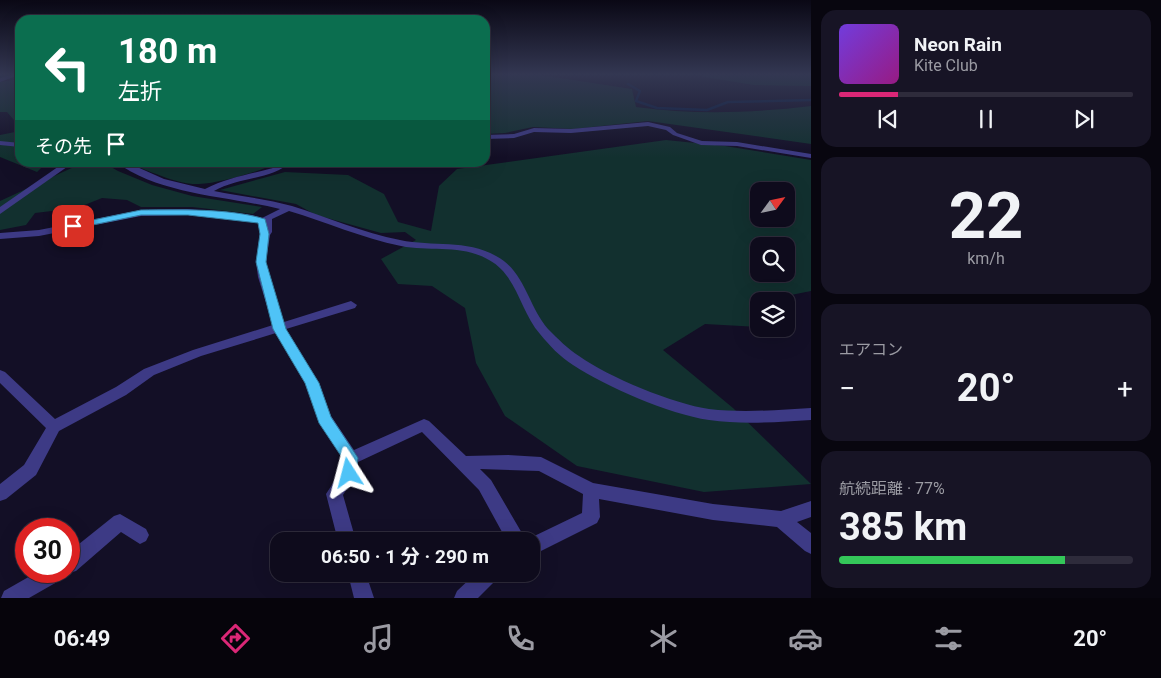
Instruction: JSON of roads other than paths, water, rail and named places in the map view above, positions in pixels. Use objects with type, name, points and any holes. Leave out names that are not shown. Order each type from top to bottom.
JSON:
[{"type":"street","points":[[490,137],[514,136],[534,130],[571,130],[648,124],[668,128],[675,134],[701,143],[737,144],[811,156]]},
{"type":"street","points":[[0,143],[15,144]]},
{"type":"street","points":[[0,211],[62,167]]},
{"type":"street","points":[[130,167],[161,181],[289,208],[403,244],[467,248],[494,258],[506,266],[514,276],[540,326],[553,341],[577,361],[658,399],[705,413],[758,418],[811,414]]},
{"type":"street","points":[[206,192],[224,182],[275,170],[280,167]]},
{"type":"street","points":[[289,208],[267,218],[267,232],[265,234],[261,262],[262,270],[280,329],[312,383],[324,418],[350,458],[349,473],[334,494],[345,532]]},
{"type":"street","points":[[0,236],[39,233],[141,213],[160,212],[188,212],[252,218],[262,221],[265,234]]},
{"type":"street","points":[[0,494],[30,470],[54,427],[121,391],[149,372],[197,353],[280,329],[351,305]]},
{"type":"street","points":[[0,375],[54,427]]},
{"type":"street","points":[[350,458],[424,425],[485,485],[512,532]]},
{"type":"street","points":[[463,463],[508,462],[541,464],[591,490],[712,512],[781,519],[811,509]]},
{"type":"street","points":[[540,542],[591,517],[591,490]]},
{"type":"street","points":[[781,519],[811,545]]},
{"type":"street","points":[[80,555],[120,522],[140,535]]},
{"type":"street","points":[[359,582],[364,598]]},
{"type":"street","points":[[464,598],[480,582]]},
{"type":"street","points":[[10,598],[36,583]]},
{"type":"waterway","points":[[642,103],[657,108],[707,110],[726,103]]}]
